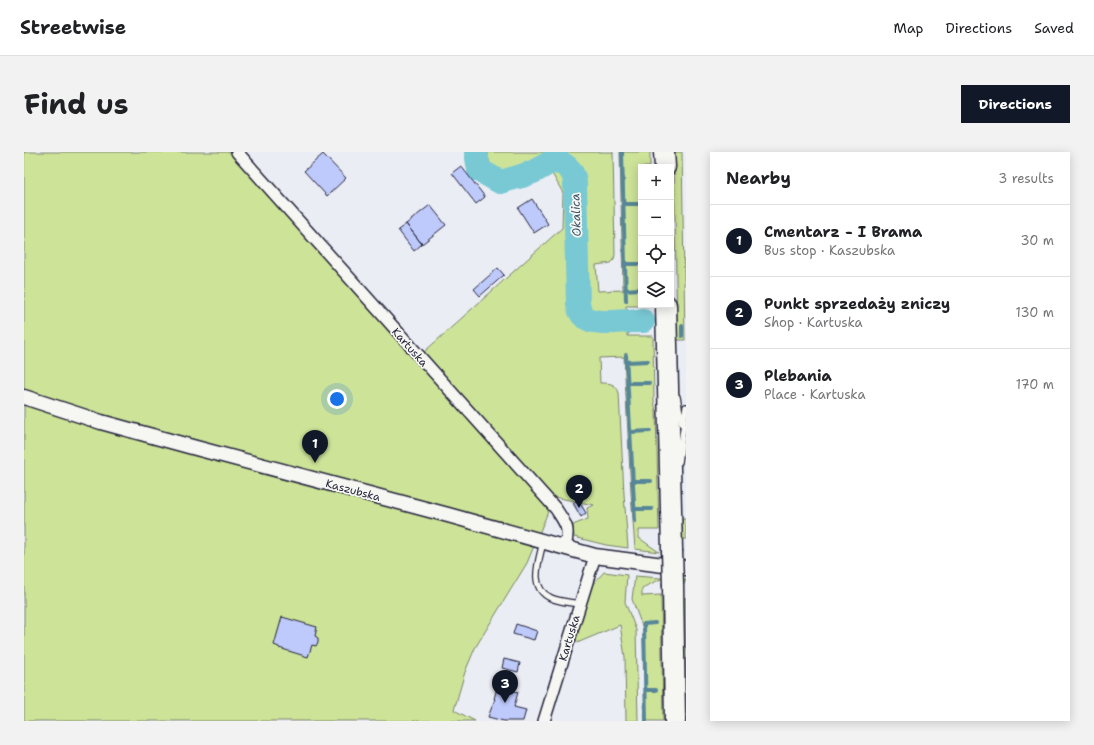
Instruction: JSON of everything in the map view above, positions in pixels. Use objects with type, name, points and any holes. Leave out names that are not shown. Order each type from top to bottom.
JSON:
[{"type":"highway","points":[[664,152],[665,164]]},
{"type":"highway","points":[[666,321],[672,520],[675,721]]},
{"type":"street","name":"Kartuska","points":[[237,152],[556,509],[567,527],[568,537],[565,547]]},
{"type":"street","name":"Kaszubska","points":[[24,397],[101,422],[595,556],[686,568]]},
{"type":"street","name":"Kartuska","points":[[544,721],[595,556]]},
{"type":"lane","points":[[666,321],[674,378]]},
{"type":"lane","points":[[676,393],[686,446]]},
{"type":"lane","points":[[678,467],[686,407]]},
{"type":"lane","points":[[672,520],[676,482]]},
{"type":"lane","points":[[543,542],[536,578],[540,589],[544,594],[552,599],[579,604]]},
{"type":"green space","points":[[24,152],[240,152],[424,352],[562,228],[563,193],[550,170],[541,172],[540,165],[493,173],[488,152],[613,152],[615,254],[614,260],[611,263],[596,265],[598,291],[623,290],[620,152],[650,152],[650,164],[638,164],[638,306],[626,306],[626,309],[628,309],[628,316],[641,315],[643,321],[641,327],[628,327],[629,334],[627,334],[627,336],[653,336],[659,530],[639,530],[639,538],[659,552],[635,549],[624,357],[599,358],[600,383],[614,385],[619,393],[628,548],[606,545],[574,537],[573,525],[588,519],[587,508],[594,505],[554,497],[527,563],[475,648],[465,672],[454,710],[475,721],[24,721]]},
{"type":"green space","points":[[674,152],[682,152],[685,340],[677,340]]},
{"type":"green space","points":[[682,519],[686,519],[686,539],[682,539]]},
{"type":"green space","points":[[604,572],[627,575],[625,602],[636,630],[638,721],[626,721],[625,657],[620,625],[577,643],[576,638],[592,585]]},
{"type":"green space","points":[[635,576],[686,580],[686,582],[661,579],[642,588],[642,596],[661,595],[663,721],[645,721],[643,629],[632,599]]},
{"type":"green space","points":[[684,597],[686,598],[686,721],[685,721]]},
{"type":"building","points":[[323,154],[346,178],[327,196],[304,171]]},
{"type":"building","points":[[461,166],[485,197],[476,204],[452,173]]},
{"type":"building","points":[[532,199],[548,224],[534,233],[518,208]]},
{"type":"building","points":[[430,205],[446,225],[422,244],[406,224]]},
{"type":"building","points":[[406,224],[422,244],[414,251],[398,230]]},
{"type":"building","points":[[498,268],[504,275],[480,296],[474,289]]},
{"type":"building","points":[[578,500],[586,513],[581,517],[573,503]]},
{"type":"building","points":[[282,617],[317,627],[315,636],[318,638],[318,642],[316,646],[312,645],[308,657],[274,645]]},
{"type":"building","points":[[516,624],[537,631],[534,640],[513,634]]},
{"type":"building","points":[[504,659],[520,663],[518,672],[502,668]]},
{"type":"building","points":[[498,684],[509,687],[508,689],[518,692],[514,707],[526,710],[523,721],[504,721],[488,717],[495,699]]},
{"type":"waterway","name":"Okalica","points":[[476,152],[479,170],[500,182],[533,172],[549,163],[554,162],[563,164],[570,170],[575,183],[578,304],[580,311],[587,318],[597,322],[643,321]]},
{"type":"waterway","points":[[552,152],[553,163]]},
{"type":"waterway","points":[[622,152],[626,301]]},
{"type":"waterway","points":[[623,204],[638,204]]},
{"type":"waterway","points":[[624,264],[638,264]]},
{"type":"waterway","points":[[625,290],[638,289]]},
{"type":"waterway","points":[[682,326],[682,336]]},
{"type":"waterway","points":[[626,355],[635,521]]},
{"type":"waterway","points":[[627,362],[648,361]]},
{"type":"waterway","points":[[627,383],[649,383]]},
{"type":"waterway","points":[[630,432],[650,431]]},
{"type":"waterway","points":[[632,481],[651,481]]},
{"type":"waterway","points":[[634,509],[652,509]]},
{"type":"waterway","points":[[646,721],[644,624],[655,623]]},
{"type":"waterway","points":[[646,690],[656,690]]},
{"type":"place","name":"Cmentarz - I Brama","points":[[315,463]]},
{"type":"place","name":"Punkt sprzedaży zniczy","points":[[579,508]]},
{"type":"place","name":"Plebania","points":[[505,703]]}]
